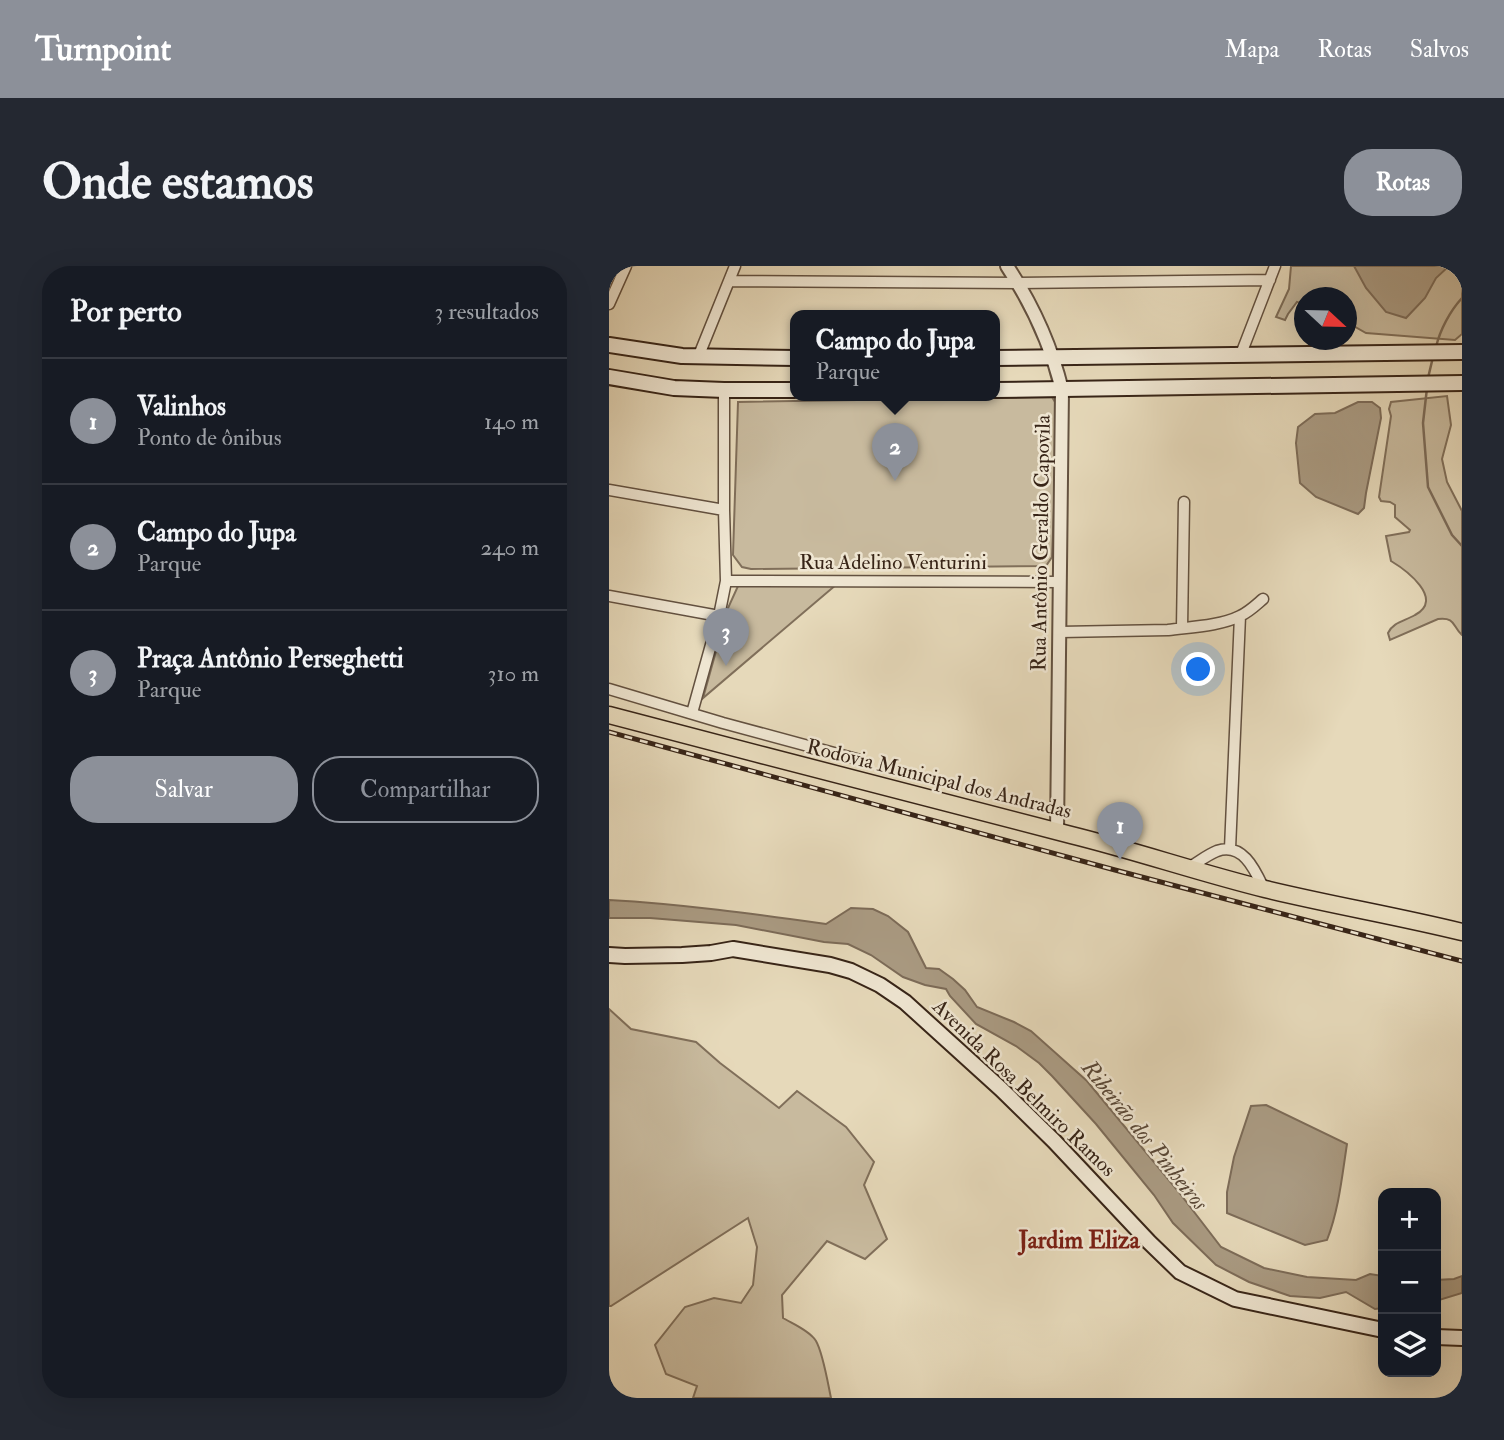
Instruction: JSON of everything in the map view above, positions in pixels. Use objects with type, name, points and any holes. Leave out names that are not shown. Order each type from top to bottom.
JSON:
[{"type":"main road","points":[[609,345],[683,356],[790,358]]},
{"type":"main road","points":[[1000,358],[1462,352]]},
{"type":"main road","points":[[609,377],[674,388],[790,390]]},
{"type":"main road","points":[[1000,390],[1462,383]]},
{"type":"main road","name":"Rodovia Municipal dos Andradas","points":[[609,715],[1264,888],[1462,933]]},
{"type":"main road","name":"Avenida Rosa Belmiro Ramos","points":[[609,955],[683,955],[733,949],[830,965],[851,971],[880,985],[905,1002],[1001,1089],[1180,1272],[1235,1299],[1378,1329]]},
{"type":"main road","points":[[1441,1337],[1462,1338]]},
{"type":"street","points":[[609,304],[625,266]]},
{"type":"street","points":[[699,355],[735,266]]},
{"type":"street","name":"Rua Antônio Geraldo Capovila","points":[[1007,266],[1034,314],[1054,358],[1062,390],[1057,832]]},
{"type":"street","points":[[1241,354],[1275,266]]},
{"type":"street","points":[[729,281],[1018,283],[1270,280]]},
{"type":"street","points":[[692,713],[726,581],[724,390]]},
{"type":"street","points":[[609,490],[724,510]]},
{"type":"street","points":[[1182,628],[1184,502]]},
{"type":"street","name":"Rua Adelino Venturini","points":[[726,581],[1060,582]]},
{"type":"street","points":[[609,596],[719,616]]},
{"type":"street","points":[[1060,632],[1168,631],[1222,622],[1240,616],[1263,599]]},
{"type":"street","points":[[1230,849],[1240,616]]},
{"type":"street","points":[[609,689],[860,760]]},
{"type":"street","points":[[1186,868],[1217,851],[1230,849],[1240,852],[1247,859],[1264,888]]},
{"type":"shaded area","points":[[1291,266],[1462,266],[1462,334],[1455,340],[1366,333],[1357,328],[1357,287],[1294,287],[1294,306],[1285,320],[1276,317],[1289,289]]},
{"type":"shaded area","points":[[1354,266],[1449,266],[1436,278],[1425,298],[1406,318],[1386,312],[1366,288]]},
{"type":"shaded area","points":[[1447,396],[1451,425],[1442,459],[1447,482],[1462,511],[1462,635],[1448,619],[1438,619],[1390,640],[1390,629],[1415,615],[1426,601],[1420,585],[1391,561],[1386,536],[1410,530],[1395,517],[1395,505],[1381,501],[1379,497],[1391,416],[1389,409],[1391,402]]},
{"type":"shaded area","points":[[1052,397],[1058,407],[1052,557],[1046,566],[751,569],[742,567],[733,555],[738,402],[1000,401],[1000,398]]},
{"type":"shaded area","points":[[1358,402],[1372,402],[1380,408],[1381,418],[1364,508],[1358,514],[1316,497],[1300,483],[1296,443],[1298,427],[1315,414],[1335,413]]},
{"type":"shaded area","points":[[837,584],[703,698],[728,608],[738,586]]},
{"type":"shaded area","points":[[609,900],[826,924],[851,908],[873,909],[888,916],[908,932],[926,968],[939,969],[953,979],[977,1007],[1031,1031],[1087,1081],[1221,1247],[1264,1268],[1307,1277],[1356,1280],[1370,1274],[1378,1275],[1378,1309],[1346,1292],[1320,1298],[1290,1296],[1249,1282],[1216,1265],[1173,1223],[1154,1195],[1096,1124],[1052,1076],[1016,1046],[976,1024],[946,989],[903,977],[871,955],[848,944],[736,925],[650,918],[609,918]]},
{"type":"shaded area","points":[[609,1009],[631,1029],[696,1042],[779,1108],[797,1091],[846,1127],[874,1162],[864,1185],[887,1239],[865,1259],[827,1241],[782,1295],[783,1318],[810,1334],[819,1346],[831,1398],[693,1398],[697,1386],[666,1374],[655,1345],[685,1307],[714,1298],[741,1303],[753,1285],[757,1247],[748,1218],[609,1306]]},
{"type":"shaded area","points":[[1266,1105],[1347,1144],[1337,1204],[1327,1240],[1305,1245],[1227,1213],[1227,1192],[1234,1157],[1251,1106]]},
{"type":"shaded area","points":[[1462,1276],[1462,1293],[1441,1299],[1441,1280]]},
{"type":"waterway","points":[[1436,347],[1446,321],[1462,298]]},
{"type":"waterway","points":[[1428,378],[1433,357]]},
{"type":"waterway","points":[[1427,388],[1423,423],[1428,487],[1452,535],[1462,546]]},
{"type":"railway","points":[[609,732],[1462,961]]},
{"type":"place","name":"Campo do Jupa","points":[[895,481]]},
{"type":"place","name":"Praça Antônio Perseghetti","points":[[726,666]]},
{"type":"place","name":"Valinhos","points":[[1120,860]]},
{"type":"district","name":"Jardim Eliza","points":[[1079,1240]]},
{"type":"water label","name":"Ribeirão dos Pinheiros","points":[[1145,1135]]}]
